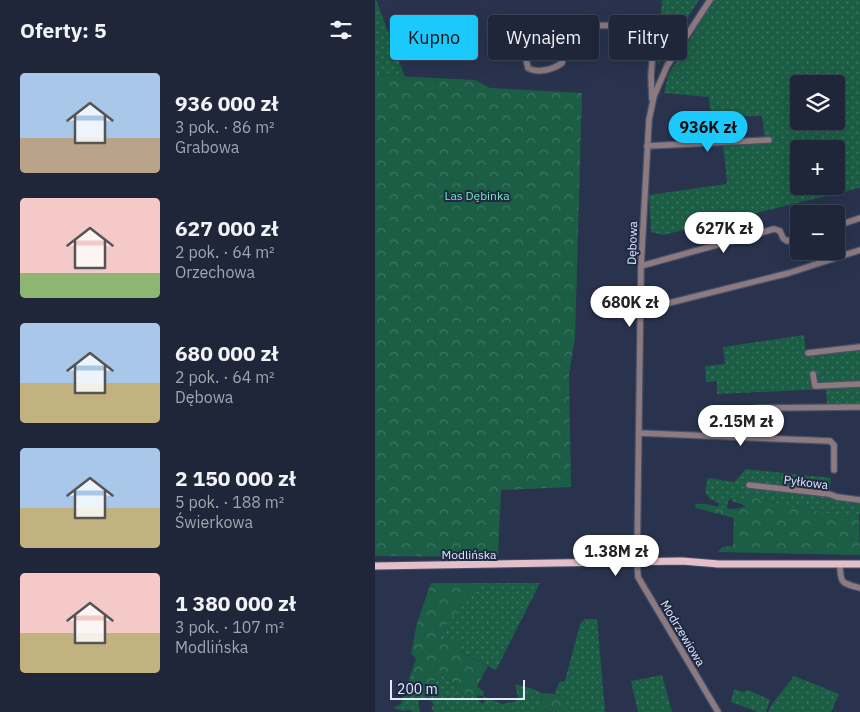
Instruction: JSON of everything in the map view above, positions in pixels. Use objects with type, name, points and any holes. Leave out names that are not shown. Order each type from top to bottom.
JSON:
[{"type":"main road","name":"Modlińska","points":[[375,566],[691,562],[719,564],[860,564]]},
{"type":"street","name":"Dębowa","points":[[637,564],[641,266],[647,146],[655,96],[667,66],[710,0]]},
{"type":"street","points":[[568,25],[562,63],[558,66],[539,71],[532,71],[528,68],[523,51],[524,46],[546,26],[568,25]]},
{"type":"street","points":[[599,26],[649,27],[654,35],[651,76],[653,105]]},
{"type":"street","points":[[647,146],[769,140]]},
{"type":"street","points":[[845,223],[860,218]]},
{"type":"street","points":[[641,266],[774,229],[780,231],[783,238],[787,241],[790,240]]},
{"type":"street","points":[[641,310],[789,273],[860,250]]},
{"type":"street","points":[[808,353],[860,347]]},
{"type":"street","points":[[813,374],[815,386],[860,384]]},
{"type":"street","points":[[757,408],[860,407]]},
{"type":"street","points":[[639,433],[830,441],[834,445],[834,470]]},
{"type":"street","name":"Pyłkowa","points":[[749,485],[829,494],[860,500]]},
{"type":"street","name":"Modrzewiowa","points":[[637,564],[638,577],[718,712]]},
{"type":"street","points":[[840,564],[840,577],[844,584],[860,588]]},
{"type":"green space","points":[[376,0],[390,37],[390,60],[399,60],[405,77],[377,75],[375,66]]},
{"type":"green space","points":[[662,0],[699,0],[687,19],[687,15],[661,15]]},
{"type":"green space","points":[[714,0],[860,0],[860,188],[845,192],[845,140],[790,140],[790,195],[831,195],[663,235],[651,232],[649,195],[726,184],[723,143],[765,142],[762,116],[711,117],[709,97],[664,93],[668,75],[677,60],[687,60],[687,44]]},
{"type":"green space","name":"Las Dębinka","points":[[375,66],[378,75],[475,80],[490,88],[582,93],[575,337],[569,375],[571,487],[501,490],[498,557],[375,556]]},
{"type":"green space","points":[[804,335],[806,355],[860,349],[860,406],[827,406],[826,389],[717,394],[717,381],[706,382],[705,366],[725,364],[723,347]]},
{"type":"green space","points":[[746,469],[831,478],[829,497],[860,501],[860,514],[848,518],[839,517],[803,507],[797,509],[753,497],[748,500],[733,497],[728,501],[727,509],[718,508],[719,503],[710,499],[705,492],[708,478],[734,482]]},
{"type":"green space","points":[[733,497],[748,500],[753,497],[797,509],[803,507],[839,517],[848,518],[859,513],[860,555],[718,552],[722,547],[733,546],[734,518],[696,508],[695,504],[733,509],[746,506],[732,501]]},
{"type":"green space","points":[[431,583],[476,583],[476,589],[455,612],[439,639],[461,639],[460,651],[488,666],[477,686],[484,692],[483,696],[476,695],[468,698],[460,688],[441,674],[425,688],[412,670],[416,659],[411,653],[417,623]]},
{"type":"green space","points":[[476,583],[540,583],[496,670],[439,639],[455,612],[476,589]]},
{"type":"green space","points":[[585,619],[597,619],[605,712],[554,712],[563,709],[563,698],[555,693],[559,682],[565,681],[580,624]]},
{"type":"green space","points":[[412,670],[425,688],[441,674],[456,685],[476,695],[482,704],[485,701],[483,696],[502,704],[516,701],[518,697],[515,684],[533,689],[542,693],[541,702],[543,710],[551,712],[434,712],[431,709],[434,705],[428,697],[418,701],[420,712],[403,711],[393,708],[401,704]]},
{"type":"green space","points":[[662,675],[672,712],[638,712],[631,681]]},
{"type":"green space","points":[[794,676],[839,694],[831,712],[768,712]]},
{"type":"green space","points":[[734,689],[743,692],[748,690],[770,700],[766,712],[758,712],[731,702]]},
{"type":"green space","points":[[542,693],[555,694],[563,698],[563,709],[554,712],[543,710],[541,702]]}]
